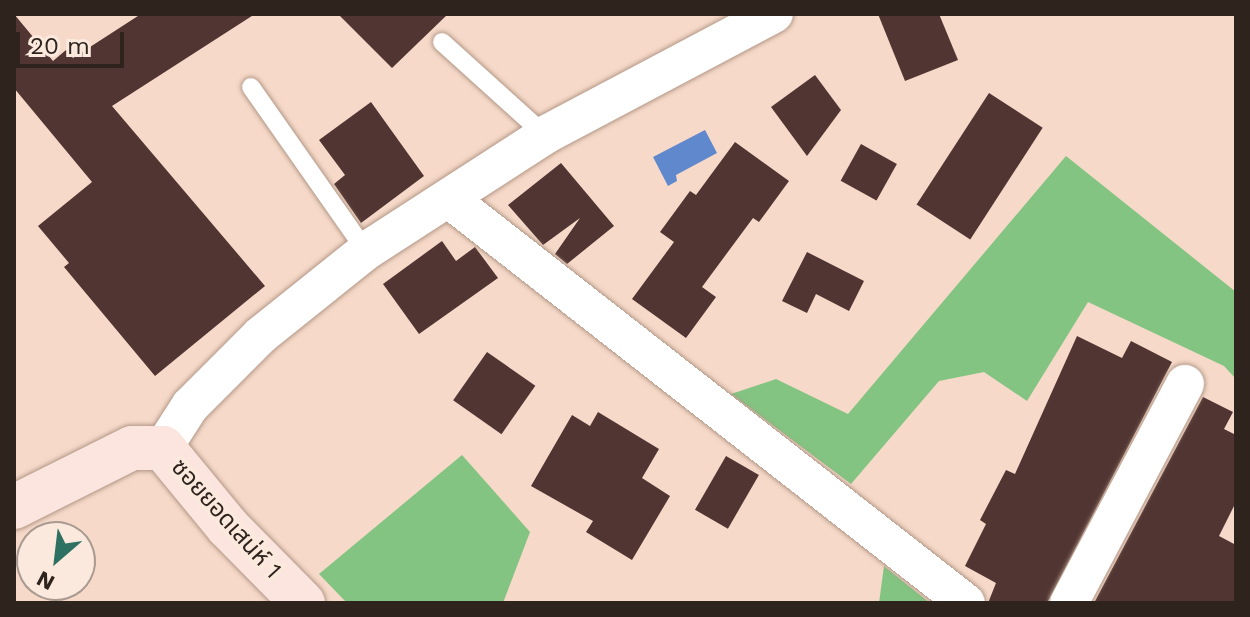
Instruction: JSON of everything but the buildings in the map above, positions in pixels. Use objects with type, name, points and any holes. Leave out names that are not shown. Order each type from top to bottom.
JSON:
[{"type":"street","points":[[163,448],[190,406],[261,335],[366,251],[545,135],[774,14]]},
{"type":"street","points":[[449,199],[966,603]]},
{"type":"street","points":[[1069,603],[1185,384]]},
{"type":"street","name":"ซอยยอดเสน่ห์ 1","points":[[14,507],[132,448],[163,448],[228,527],[303,603]]},
{"type":"lane","points":[[442,42],[545,135]]},
{"type":"lane","points":[[251,87],[366,251]]},
{"type":"green space","points":[[1066,156],[1236,292],[1236,379],[1224,366],[1088,302],[1027,401],[984,372],[939,381],[851,484],[731,394],[776,379],[848,414]]},
{"type":"green space","points":[[462,455],[530,532],[503,603],[347,603],[319,574]]},
{"type":"green space","points":[[884,566],[930,603],[879,603]]},
{"type":"water","points":[[705,130],[717,153],[676,175],[677,181],[668,186],[653,157]]}]
